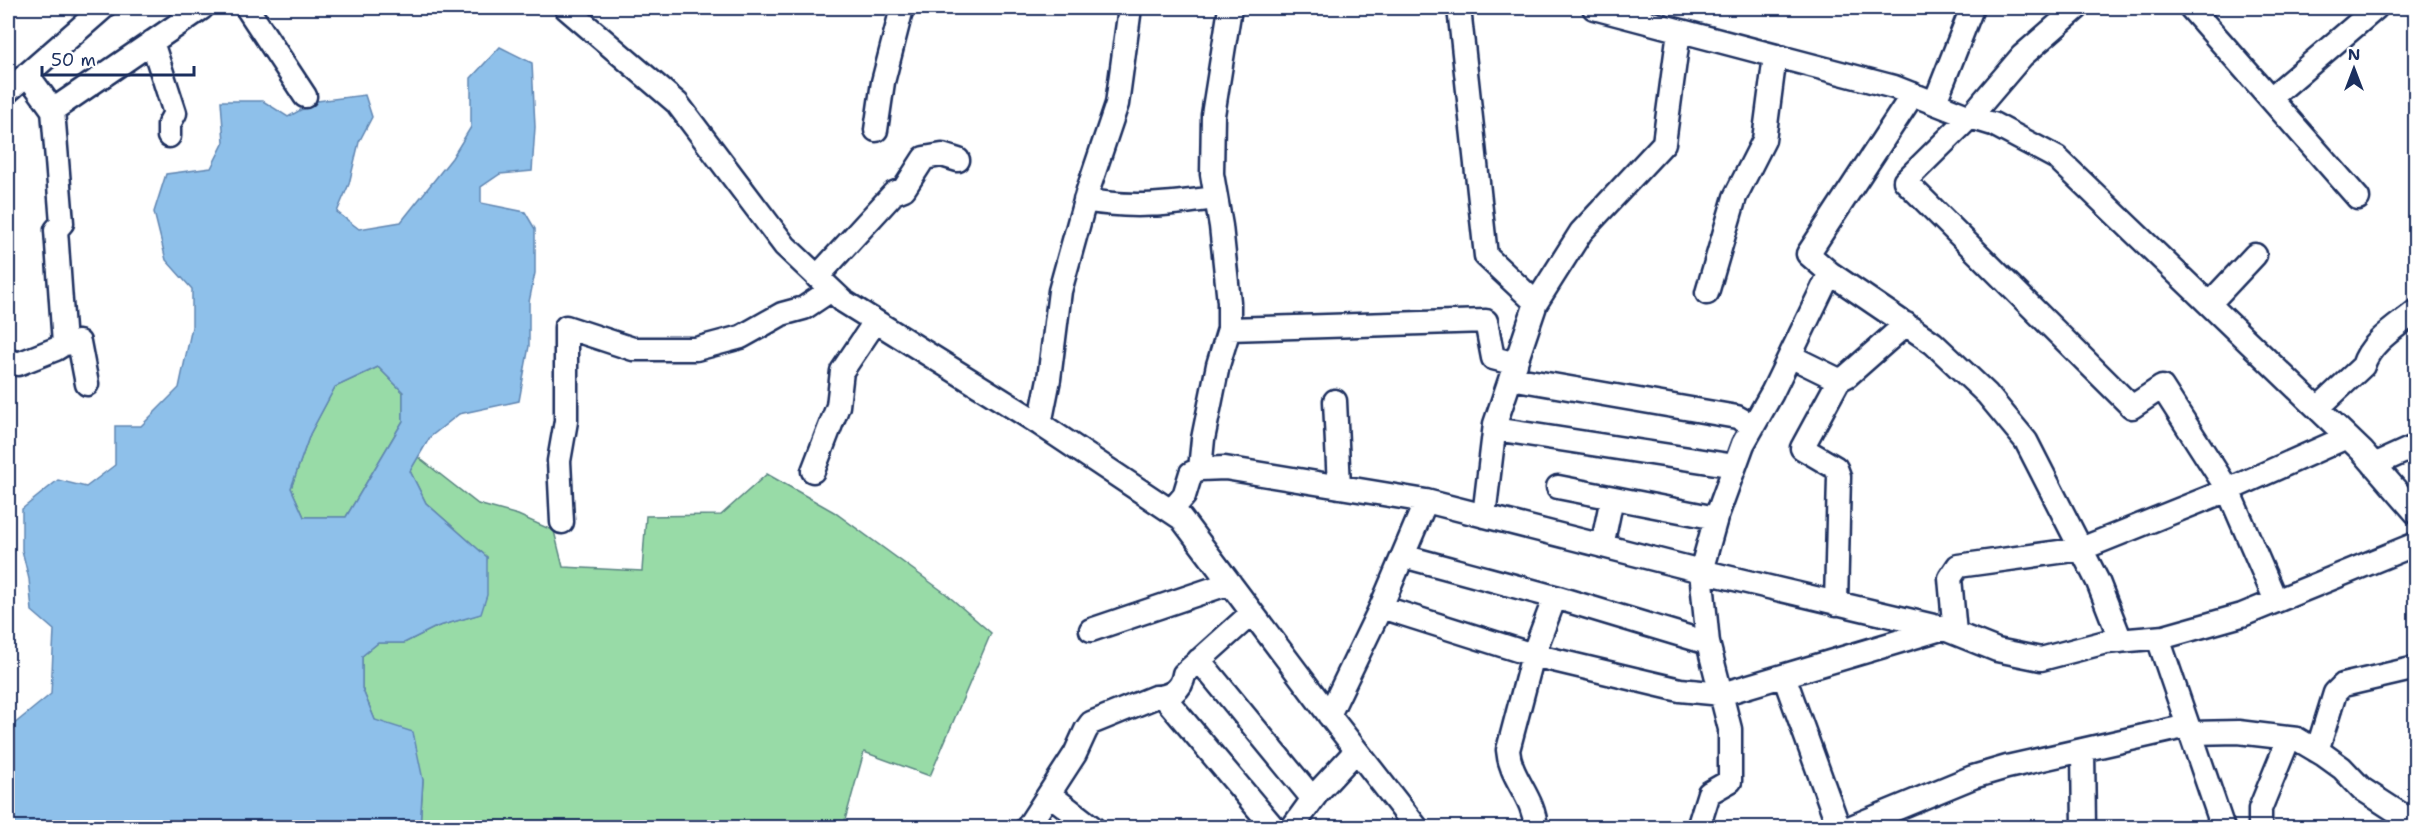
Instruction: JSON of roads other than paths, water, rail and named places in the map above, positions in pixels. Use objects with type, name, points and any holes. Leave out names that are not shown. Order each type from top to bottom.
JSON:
[{"type":"street","points":[[8,91],[103,8]]},
{"type":"street","points":[[53,110],[201,8]]},
{"type":"street","points":[[247,8],[305,96]]},
{"type":"street","points":[[566,8],[677,103],[785,246],[843,301],[1040,424],[1181,518],[1356,751],[1417,828]]},
{"type":"street","points":[[876,130],[883,82],[903,8]]},
{"type":"street","points":[[1040,424],[1049,379],[1060,291],[1085,200],[1117,104],[1130,8]]},
{"type":"street","points":[[1200,469],[1203,439],[1218,365],[1229,329],[1229,302],[1212,174],[1213,115],[1230,8]]},
{"type":"street","points":[[1459,8],[1486,256],[1536,303]]},
{"type":"street","points":[[1594,8],[1670,21],[1775,56],[1894,87],[1993,124],[2057,158],[2318,408],[2374,465],[2415,513]]},
{"type":"street","points":[[1935,102],[1972,8]]},
{"type":"street","points":[[2077,8],[2022,56],[1970,117],[1905,181],[2132,407],[2162,387],[2228,490],[2276,601]]},
{"type":"street","points":[[2191,8],[2272,97],[2358,198]]},
{"type":"street","points":[[2272,97],[2376,8]]},
{"type":"street","points":[[1484,516],[1495,429],[1536,303],[1581,232],[1664,143],[1670,21]]},
{"type":"street","points":[[152,42],[175,113],[169,124],[169,136]]},
{"type":"street","points":[[1707,293],[1735,197],[1764,140],[1775,56]]},
{"type":"street","points":[[27,74],[53,110],[62,222],[56,230],[64,344]]},
{"type":"street","points":[[1913,94],[1808,254],[1830,273],[1933,343],[1987,394],[2026,441],[2098,582],[2121,641]]},
{"type":"street","points":[[562,522],[559,461],[566,421],[566,327],[633,349],[696,349],[741,337],[782,315],[804,308],[894,193],[904,189],[924,158],[942,155],[958,160]]},
{"type":"street","points":[[1085,200],[1116,206],[1167,204],[1216,198]]},
{"type":"street","points":[[2209,304],[2255,255]]},
{"type":"street","points":[[1698,828],[1709,793],[1730,782],[1730,729],[1708,643],[1701,571],[1716,518],[1743,444],[1790,356],[1830,273]]},
{"type":"street","points":[[2318,408],[2363,366],[2373,347],[2415,311]]},
{"type":"street","points":[[1229,329],[1486,321],[1494,358],[1513,371],[1737,417],[1753,426]]},
{"type":"street","points":[[813,471],[838,406],[842,370],[875,322]]},
{"type":"street","points":[[1836,603],[1839,476],[1836,468],[1802,448],[1839,380],[1847,376],[1906,324]]},
{"type":"street","points":[[8,360],[18,363],[64,344],[79,342],[87,384]]},
{"type":"street","points":[[1790,356],[1839,380]]},
{"type":"street","points":[[1335,401],[1339,487]]},
{"type":"street","points":[[1495,429],[1735,466]]},
{"type":"street","points":[[1948,631],[1950,578],[1958,566],[2080,549],[2228,490],[2347,437]]},
{"type":"street","points":[[2374,465],[2415,446]]},
{"type":"street","points":[[1171,511],[1184,496],[1191,473],[1200,469],[1226,468],[1426,501],[1948,631],[1997,650],[2041,658],[2106,642],[2158,638],[2242,615],[2415,544]]},
{"type":"street","points":[[1558,487],[1716,518]]},
{"type":"street","points":[[1602,546],[1612,498]]},
{"type":"street","points":[[1329,715],[1382,607],[1426,501]]},
{"type":"street","points":[[1403,556],[1555,597],[1708,643]]},
{"type":"street","points":[[1091,630],[1230,583]]},
{"type":"street","points":[[1536,828],[1535,813],[1509,764],[1508,750],[1533,655],[1555,597]]},
{"type":"street","points":[[1382,607],[1533,655],[1680,690],[1722,694],[1948,631]]},
{"type":"street","points":[[1027,828],[1091,723],[1155,697],[1164,697],[1173,693],[1183,682],[1184,674],[1252,613]]},
{"type":"street","points":[[2158,638],[2223,828]]},
{"type":"street","points":[[1199,660],[1313,799]]},
{"type":"street","points":[[2317,751],[2335,693],[2343,686],[2415,668]]},
{"type":"street","points":[[1784,676],[1839,828]]},
{"type":"street","points":[[1164,697],[1274,828]]},
{"type":"street","points":[[1849,828],[1973,777],[2083,750],[2189,730],[2238,732],[2296,740],[2342,768],[2362,789],[2415,824]]},
{"type":"street","points":[[2260,828],[2260,809],[2289,738]]},
{"type":"street","points":[[2083,750],[2084,828]]},
{"type":"street","points":[[1292,828],[1313,799],[1356,751]]},
{"type":"street","points":[[1049,794],[1093,828]]},
{"type":"water","points":[[500,47],[532,63],[535,127],[532,171],[500,174],[481,187],[481,203],[525,212],[535,229],[535,273],[529,302],[529,346],[519,401],[459,414],[430,437],[410,471],[426,503],[487,557],[487,595],[481,614],[436,627],[404,643],[378,643],[362,656],[362,688],[375,720],[413,732],[423,780],[420,827],[8,828],[8,729],[51,694],[54,630],[32,611],[29,579],[22,550],[22,509],[58,480],[86,487],[115,465],[115,426],[141,426],[179,388],[192,327],[192,289],[166,260],[154,212],[166,174],[211,168],[224,142],[221,101],[263,101],[288,117],[317,101],[365,95],[372,117],[359,142],[349,184],[337,212],[359,229],[401,222],[452,158],[471,127],[471,78]],"holes":[[[378,367],[403,392],[403,421],[346,517],[304,517],[291,488],[310,434],[335,387]]]}]
